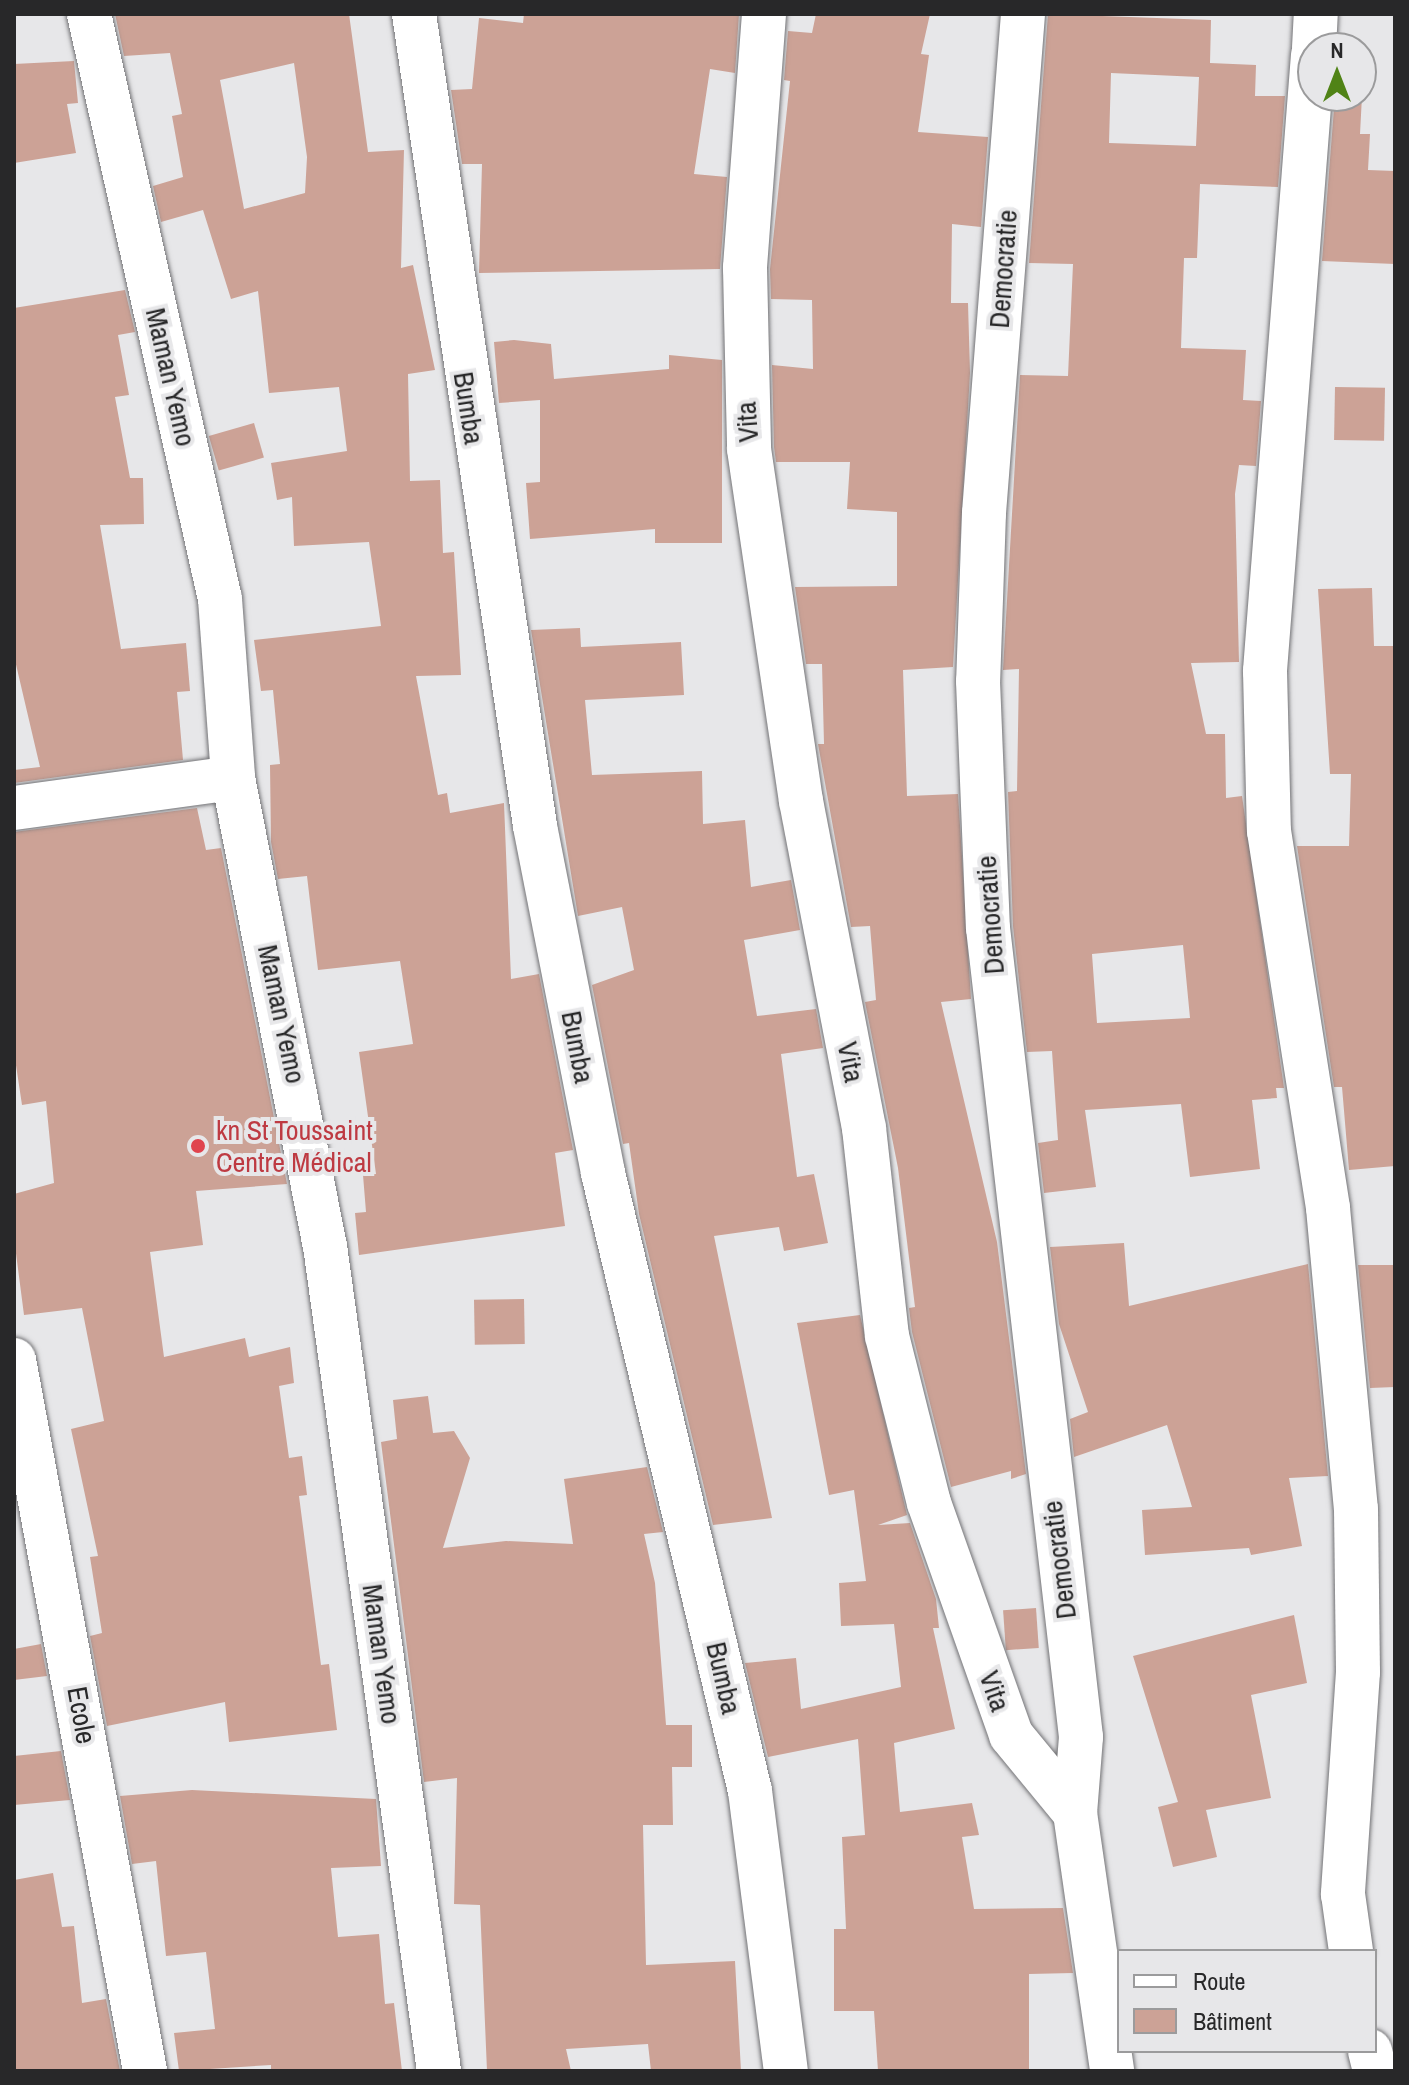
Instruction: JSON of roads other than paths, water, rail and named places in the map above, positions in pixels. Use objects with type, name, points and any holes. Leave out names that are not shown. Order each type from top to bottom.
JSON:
[{"type":"street","name":"Maman Yemo","points":[[89,14],[220,599],[233,778],[325,1246],[439,2071]]},
{"type":"street","name":"Bumba","points":[[414,14],[535,826],[603,1173],[750,1791],[786,2071]]},
{"type":"street","name":"Vita","points":[[764,14],[745,268],[749,449],[801,801],[864,1128],[887,1336],[929,1503],[1011,1735],[1075,1813]]},
{"type":"street","name":"Democratie","points":[[1023,14],[984,513],[978,681],[988,928],[1081,1737],[1075,1813]]},
{"type":"street","points":[[1309,112],[1265,685],[1269,831],[1328,1208],[1356,1509],[1358,1672],[1343,1894],[1351,1949]]},
{"type":"street","points":[[14,808],[233,778]]},
{"type":"street","name":"Ecole","points":[[14,1360],[145,2071]]},
{"type":"street","points":[[1075,1813],[1112,2071]]},
{"type":"place","name":"kn St Toussaint Centre Médical","points":[[198,1146]]}]
